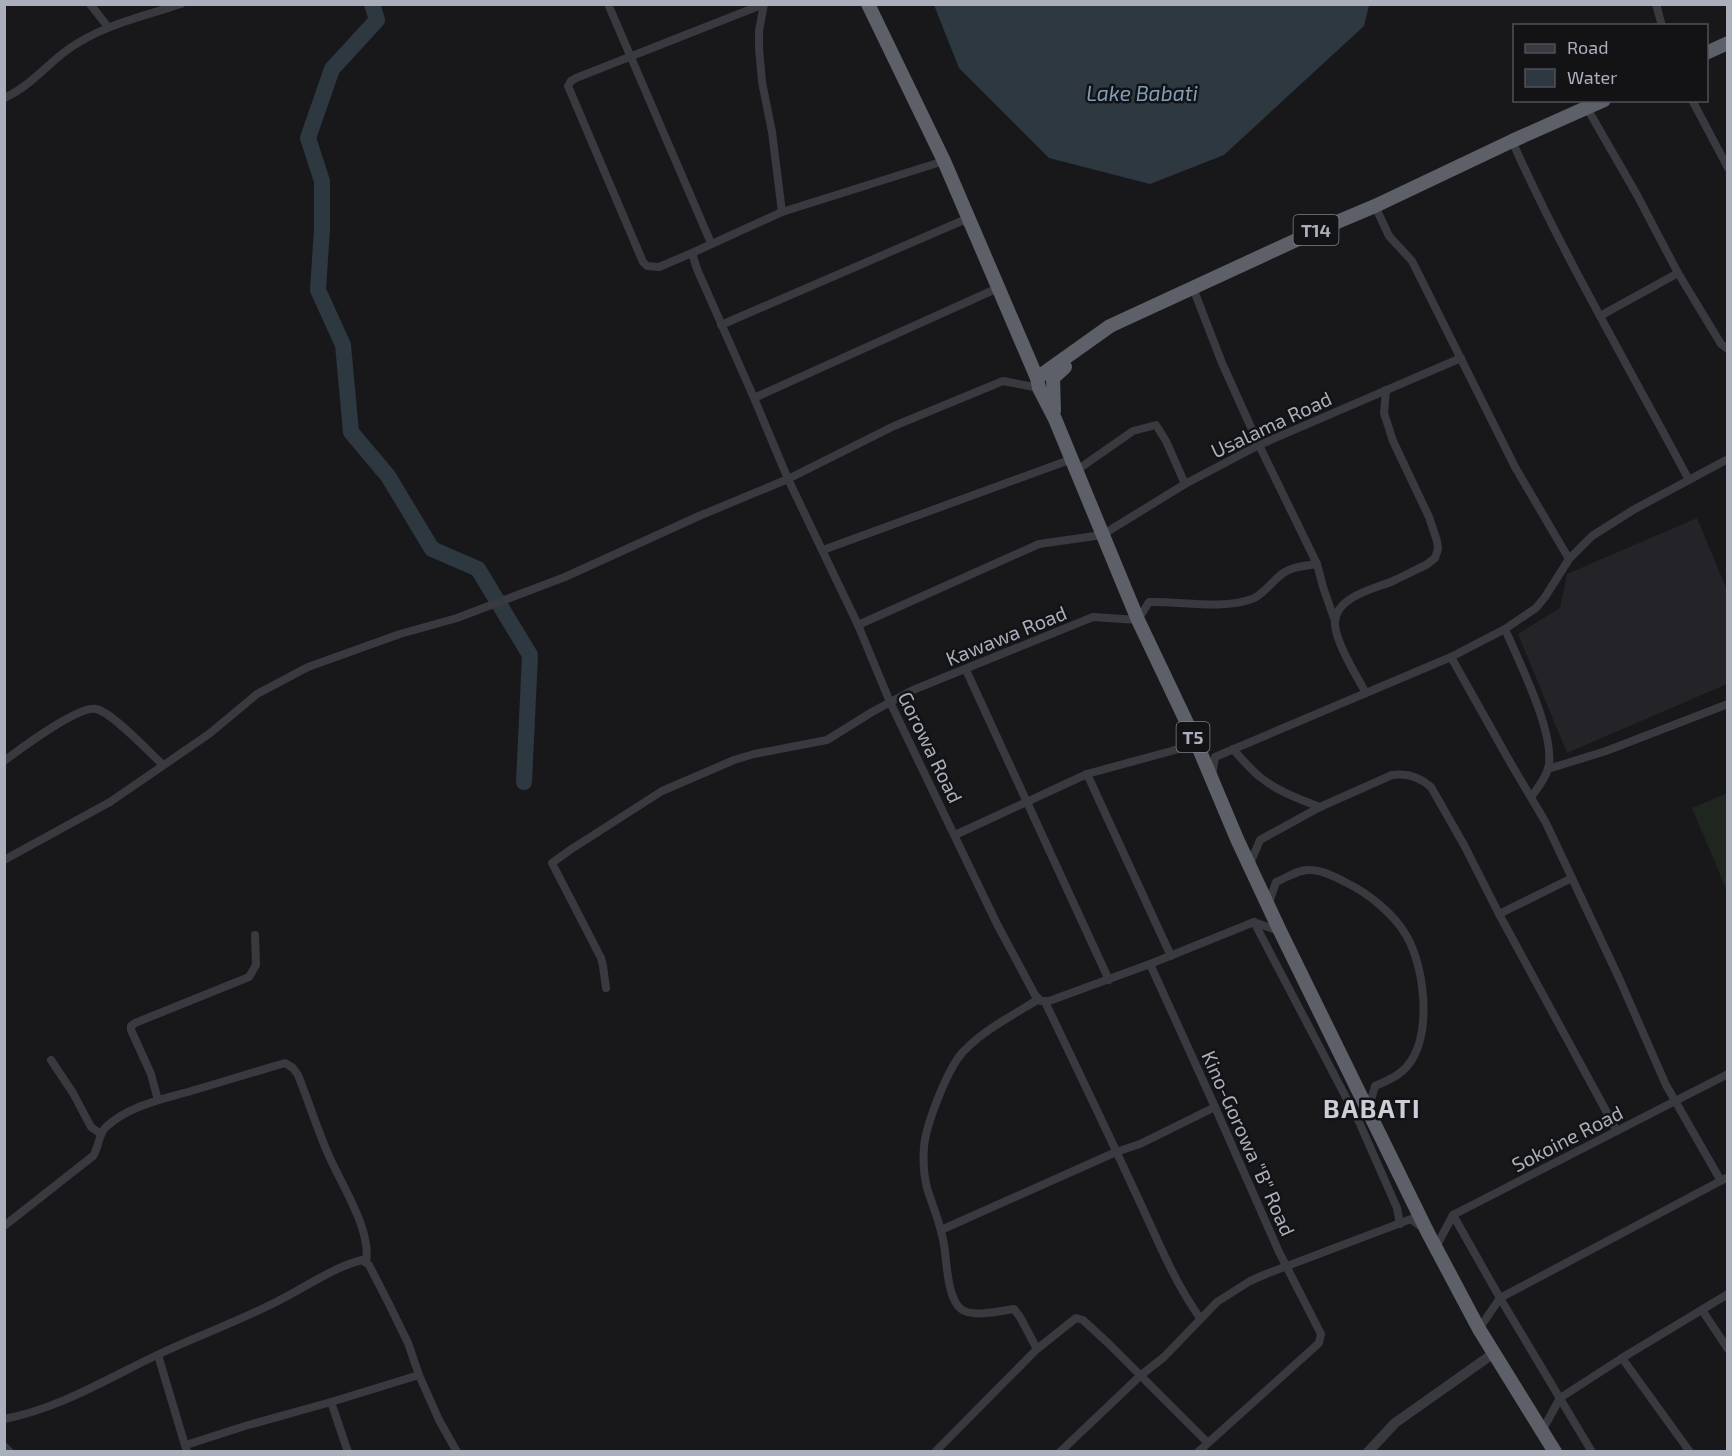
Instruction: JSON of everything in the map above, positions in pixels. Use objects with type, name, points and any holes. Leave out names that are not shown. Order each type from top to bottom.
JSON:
[{"type":"highway","name":"T5","points":[[868,4],[944,161],[1055,419],[1138,620],[1197,744],[1249,866],[1428,1233],[1479,1329],[1555,1452]]},
{"type":"highway","points":[[1708,53],[1728,43]]},
{"type":"highway","name":"T14","points":[[1038,383],[1110,326],[1600,102]]},
{"type":"highway","name":"T14","points":[[1055,419],[1053,378],[1110,326]]},
{"type":"street","points":[[90,4],[108,27]]},
{"type":"street","points":[[4,98],[25,85],[70,48],[108,27],[181,4]]},
{"type":"street","points":[[608,4],[711,243]]},
{"type":"street","points":[[764,4],[576,78],[568,86],[643,262],[647,266],[659,267],[782,212],[944,161]]},
{"type":"street","points":[[764,4],[759,31],[759,48],[782,212]]},
{"type":"street","points":[[1656,4],[1661,24]]},
{"type":"street","points":[[1693,102],[1728,168]]},
{"type":"street","points":[[1587,108],[1678,273],[1721,344],[1728,349]]},
{"type":"street","points":[[1512,141],[1533,187],[1600,316],[1689,480]]},
{"type":"street","points":[[1375,206],[1389,236],[1412,261],[1515,467],[1569,559]]},
{"type":"street","points":[[721,325],[964,220],[976,234]]},
{"type":"street","name":"Gorowa Road","points":[[692,253],[788,479],[858,625],[890,702],[1017,963],[1030,987],[1042,1000],[1176,1281],[1200,1318]]},
{"type":"street","points":[[1600,316],[1678,273]]},
{"type":"street","points":[[754,398],[998,288]]},
{"type":"street","points":[[1193,288],[1222,363],[1317,564],[1335,621],[1337,635],[1366,693]]},
{"type":"street","name":"Usalama Road","points":[[1102,535],[1185,484],[1259,445],[1461,358]]},
{"type":"street","points":[[4,860],[110,802],[209,734],[257,694],[308,668],[380,641],[457,618],[566,576],[788,479],[894,426],[1003,381],[1038,383]]},
{"type":"street","points":[[1335,621],[1340,610],[1348,601],[1426,565],[1435,558],[1438,549],[1429,517],[1393,441],[1384,412],[1386,390]]},
{"type":"street","points":[[823,550],[1074,465],[1133,430],[1156,425],[1167,441],[1185,484]]},
{"type":"street","points":[[1212,780],[1215,757],[1451,657],[1525,617],[1545,597],[1569,559],[1592,536],[1633,510],[1728,459]]},
{"type":"street","points":[[858,625],[1039,544],[1102,535]]},
{"type":"street","points":[[1138,620],[1149,602],[1199,604],[1249,600],[1259,596],[1280,575],[1289,570],[1317,564]]},
{"type":"street","name":"Kawawa Road","points":[[606,988],[601,958],[554,869],[553,862],[662,791],[744,757],[827,740],[890,702],[933,682],[1093,617],[1138,620]]},
{"type":"street","points":[[1505,629],[1539,710],[1550,747],[1548,769],[1531,797]]},
{"type":"street","points":[[1451,657],[1546,823],[1674,1102],[1724,1179],[1500,1298],[1479,1329]]},
{"type":"street","points":[[966,669],[1109,980]]},
{"type":"street","points":[[1548,769],[1606,751],[1728,704]]},
{"type":"street","points":[[4,761],[83,710],[95,708],[108,714],[163,765]]},
{"type":"street","points":[[955,835],[1087,774],[1197,744]]},
{"type":"street","points":[[1233,749],[1250,768],[1270,784],[1296,798],[1320,807]]},
{"type":"street","points":[[1087,774],[1171,956]]},
{"type":"street","points":[[1249,866],[1260,840],[1320,807],[1392,775],[1402,774],[1422,780],[1431,787],[1464,845],[1617,1131]]},
{"type":"street","points":[[1268,906],[1276,882],[1309,869],[1322,872],[1356,888],[1385,909],[1406,934],[1414,951],[1419,972],[1423,1021],[1420,1041],[1414,1057],[1405,1070],[1375,1086],[1368,1110]]},
{"type":"street","points":[[1499,914],[1572,878]]},
{"type":"street","points":[[1254,922],[1360,1124],[1397,1208],[1400,1224]]},
{"type":"street","points":[[1037,1349],[1014,1310],[969,1314],[961,1310],[953,1301],[941,1230],[927,1187],[924,1149],[926,1134],[948,1077],[958,1059],[993,1029],[1042,1000],[1050,1001],[1109,980],[1254,922],[1280,931]]},
{"type":"street","points":[[158,1100],[152,1074],[131,1030],[132,1025],[249,977],[256,965],[255,934]]},
{"type":"street","name":"Kino-Gorowa \"B\" Road","points":[[1150,964],[1286,1266],[1321,1334],[1319,1343],[1207,1442]]},
{"type":"street","points":[[51,1060],[73,1093],[91,1127],[101,1134]]},
{"type":"street","points":[[4,1226],[93,1156],[101,1134],[107,1126],[122,1116],[158,1100],[285,1064],[293,1068],[308,1099],[326,1150],[364,1232],[368,1245],[366,1262],[408,1344],[418,1375],[439,1420],[458,1452]]},
{"type":"street","name":"Sokoine Road","points":[[1453,1215],[1728,1074]]},
{"type":"street","points":[[941,1230],[1116,1152],[1140,1144],[1215,1107]]},
{"type":"street","points":[[1360,1124],[1380,1133]]},
{"type":"street","points":[[1436,1247],[1453,1215]]},
{"type":"street","points":[[1453,1215],[1592,1452]]},
{"type":"street","points":[[1060,1452],[1140,1376],[1164,1357],[1217,1302],[1250,1281],[1411,1219],[1428,1233]]},
{"type":"street","points":[[4,1419],[44,1408],[272,1304],[346,1266],[360,1261],[366,1262]]},
{"type":"street","points":[[1542,1431],[1560,1398],[1728,1294]]},
{"type":"street","points":[[1702,1310],[1728,1349]]},
{"type":"street","points":[[935,1452],[1037,1349],[1073,1319],[1079,1318],[1109,1344],[1207,1442],[1198,1452]]},
{"type":"street","points":[[1368,1452],[1395,1423],[1494,1353]]},
{"type":"street","points":[[158,1355],[186,1448],[255,1423],[418,1375]]},
{"type":"street","points":[[1622,1358],[1690,1452]]},
{"type":"street","points":[[331,1402],[348,1452]]},
{"type":"street","points":[[4,1446],[9,1452]]},
{"type":"shaded area","points":[[1697,518],[1727,590],[1727,684],[1567,753],[1518,634],[1560,608],[1567,574]]},
{"type":"shaded area","points":[[1727,793],[1727,891],[1692,808]]},
{"type":"water","name":"Lake Babati","points":[[934,5],[1369,5],[1364,26],[1224,155],[1150,184],[1049,158],[959,68]]},
{"type":"waterway","points":[[372,4],[377,20],[332,69],[308,138],[322,181],[318,290],[343,345],[351,432],[388,476],[432,549],[478,569],[530,655],[524,782]]},
{"type":"district","name":"BABATI","points":[[1372,1107]]}]
